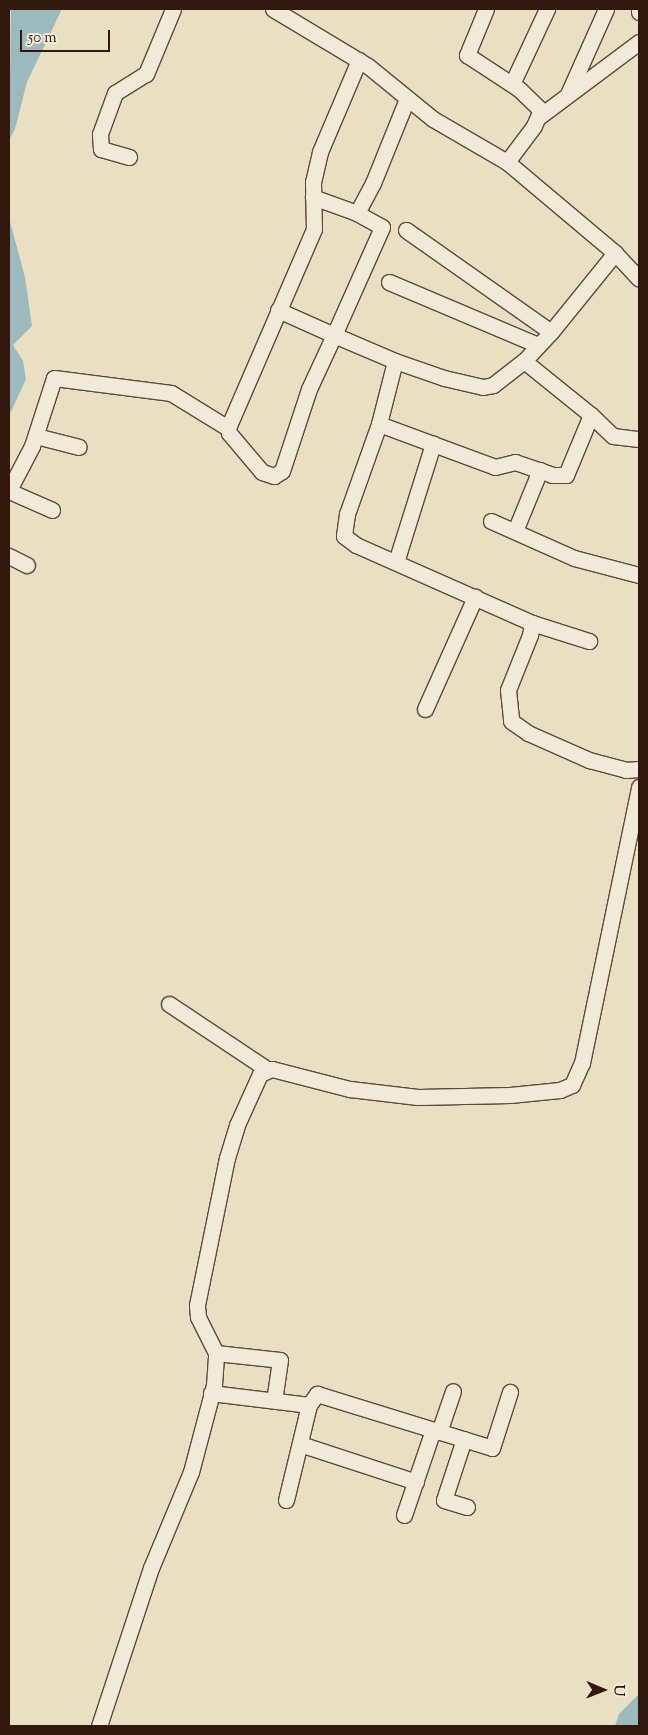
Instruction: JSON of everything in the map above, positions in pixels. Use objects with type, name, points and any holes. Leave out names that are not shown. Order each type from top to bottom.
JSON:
[{"type":"street","points":[[129,157],[101,149],[100,134],[115,93],[146,74],[173,9]]},
{"type":"street","points":[[273,9],[359,60],[433,119],[507,162],[615,253],[639,279]]},
{"type":"street","points":[[486,9],[468,55],[512,84],[540,108],[540,116]]},
{"type":"street","points":[[512,84],[547,9]]},
{"type":"street","points":[[567,95],[606,9]]},
{"type":"street","points":[[507,162],[540,116],[639,42]]},
{"type":"street","points":[[313,197],[356,213],[382,227],[309,389],[280,473],[274,476],[262,472],[229,433],[228,428],[314,229],[313,197],[320,152],[359,60]]},
{"type":"street","points":[[356,213],[373,183],[407,98]]},
{"type":"street","points":[[406,230],[551,332]]},
{"type":"street","points":[[278,310],[395,361],[483,387],[499,382],[524,361],[551,332],[615,253]]},
{"type":"street","points":[[389,282],[538,345]]},
{"type":"street","points":[[395,361],[379,424],[343,531],[356,545],[532,623],[589,641]]},
{"type":"street","points":[[524,361],[613,436],[639,439]]},
{"type":"street","points":[[52,510],[9,490],[36,436],[54,378],[170,393],[228,428]]},
{"type":"street","points":[[379,424],[495,467],[515,462],[540,470],[566,475],[591,416]]},
{"type":"street","points":[[36,436],[79,448]]},
{"type":"street","points":[[396,562],[433,444]]},
{"type":"street","points":[[515,530],[540,470]]},
{"type":"street","points":[[491,521],[515,530],[574,558],[639,575]]},
{"type":"street","points":[[9,556],[27,565]]},
{"type":"street","points":[[425,709],[475,597]]},
{"type":"street","points":[[532,623],[530,636],[508,690],[508,713],[517,728],[589,760],[626,770],[639,769]]},
{"type":"street","points":[[170,1004],[267,1069],[350,1089],[418,1097],[510,1095],[560,1090],[572,1085],[582,1063],[639,788]]},
{"type":"street","points":[[99,1726],[151,1568],[190,1472],[212,1393],[218,1366],[216,1353],[198,1317],[198,1305],[230,1150],[256,1082],[267,1069]]},
{"type":"street","points":[[216,1353],[280,1360],[274,1401]]},
{"type":"street","points":[[404,1515],[453,1390]]},
{"type":"street","points":[[286,1500],[309,1405],[317,1394],[492,1448],[510,1392]]},
{"type":"street","points":[[212,1393],[309,1405]]},
{"type":"street","points":[[464,1439],[444,1500],[467,1507]]},
{"type":"street","points":[[300,1444],[416,1482]]},
{"type":"water","points":[[11,9],[62,9],[27,82],[15,129],[9,140]]},
{"type":"water","points":[[9,218],[25,277],[32,326],[13,345],[23,361],[26,379],[9,416]]},
{"type":"water","points":[[639,1694],[639,1726],[615,1726],[619,1714]]}]
